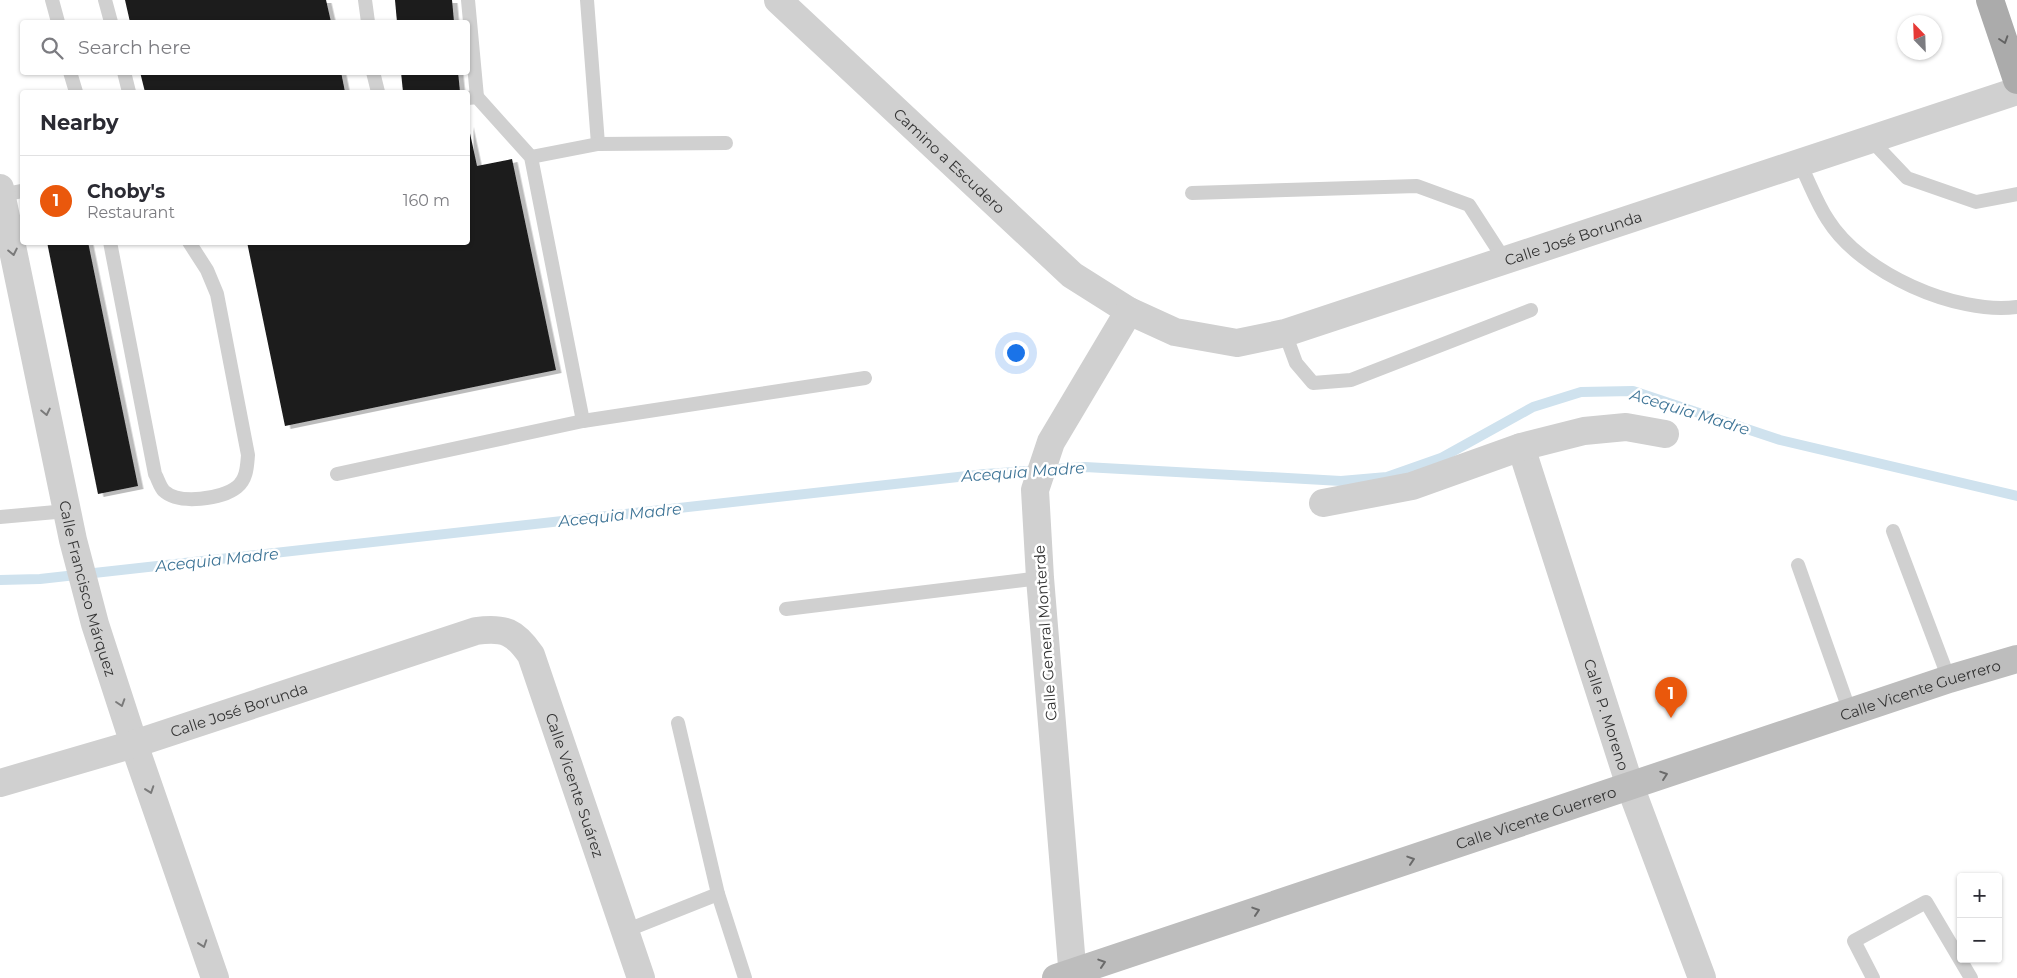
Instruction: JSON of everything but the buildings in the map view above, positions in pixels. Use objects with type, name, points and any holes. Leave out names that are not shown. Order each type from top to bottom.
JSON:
[{"type":"main road","points":[[1990,0],[2017,80]]},
{"type":"main road","name":"Calle Vicente Guerrero","points":[[1067,976],[1949,679],[2017,660]]},
{"type":"street","name":"Camino a Escudero","points":[[778,0],[1072,275],[1129,311]]},
{"type":"street","name":"Calle José Borunda","points":[[1129,311],[1175,332],[1237,344],[1285,333],[1504,259],[2017,91]]},
{"type":"street","name":"Calle Francisco Márquez","points":[[8,191],[67,511],[95,624],[134,744],[215,978]]},
{"type":"street","name":"Calle General Monterde","points":[[1067,976],[1040,578],[1036,490],[1051,442],[1129,311]]},
{"type":"street","points":[[1323,503],[1412,486],[1521,447],[1584,431],[1626,427],[1665,434]]},
{"type":"street","name":"Calle P. Moreno","points":[[1521,447],[1630,786],[1702,978]]},
{"type":"street","name":"Calle Vicente Suárez","points":[[476,632],[492,629],[507,631],[520,640],[531,656],[641,978]]},
{"type":"street","name":"Calle José Borunda","points":[[0,783],[134,744],[476,632]]},
{"type":"lane","points":[[52,0],[57,20]]},
{"type":"lane","points":[[105,0],[110,20]]},
{"type":"lane","points":[[365,0],[368,20]]},
{"type":"lane","points":[[468,0],[469,20]]},
{"type":"lane","points":[[587,0],[598,144]]},
{"type":"lane","points":[[470,49],[472,98],[531,157],[583,421]]},
{"type":"lane","points":[[71,75],[75,90]]},
{"type":"lane","points":[[125,75],[128,90]]},
{"type":"lane","points":[[374,75],[378,90]]},
{"type":"lane","points":[[1870,139],[1907,178],[1976,202],[2017,194]]},
{"type":"lane","points":[[531,157],[598,144],[726,143]]},
{"type":"lane","points":[[1799,162],[1828,221],[1857,255],[1891,277],[1946,300],[2003,309],[2017,307]]},
{"type":"lane","points":[[1192,193],[1417,186],[1470,205],[1504,259]]},
{"type":"lane","points":[[111,245],[155,474],[163,491],[184,500],[224,494],[238,486],[246,473],[248,455],[217,294],[207,270],[191,245]]},
{"type":"lane","points":[[1285,333],[1296,363],[1313,383],[1351,380],[1531,310]]},
{"type":"lane","points":[[337,474],[583,421],[865,378]]},
{"type":"lane","points":[[0,517],[67,511]]},
{"type":"lane","points":[[1893,531],[1949,679]]},
{"type":"lane","points":[[1798,565],[1850,712]]},
{"type":"lane","points":[[786,608],[1040,578]]},
{"type":"lane","points":[[678,723],[718,894],[745,978]]},
{"type":"lane","points":[[625,931],[718,894]]},
{"type":"lane","points":[[1872,978],[1854,941],[1926,902],[1971,978]]},
{"type":"waterway","name":"Acequia Madre","points":[[0,580],[40,579],[985,474],[1085,467],[1341,481],[1387,477],[1441,458],[1533,407],[1581,392],[1633,391],[1780,440],[2017,496]]},
{"type":"place","name":"Choby's","points":[[1671,718]]}]
